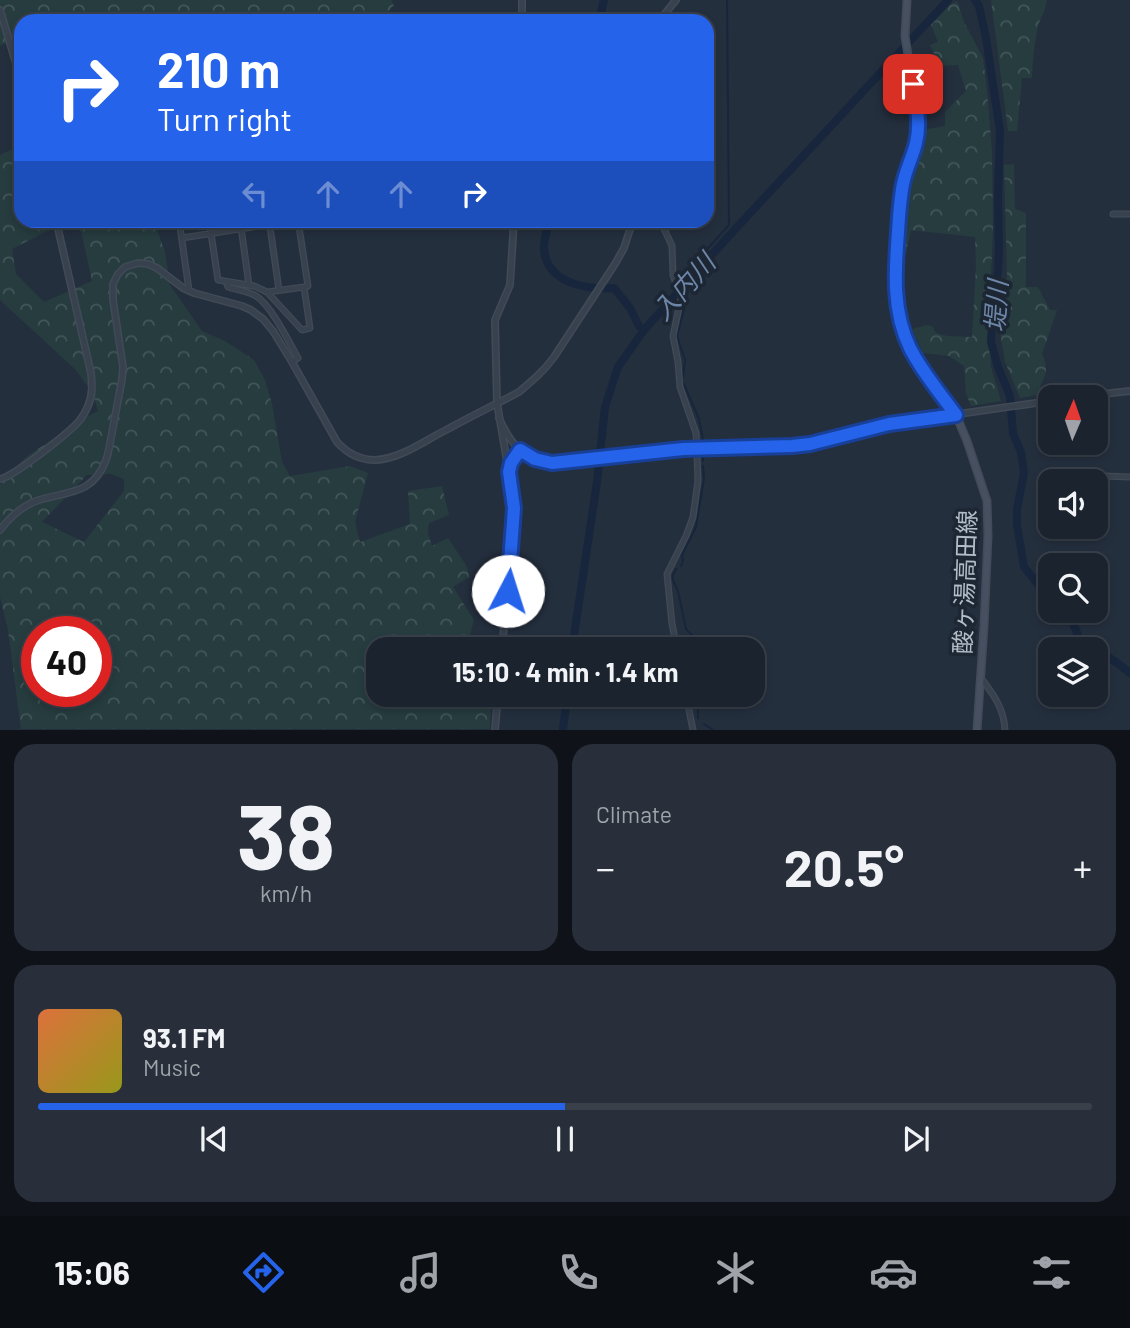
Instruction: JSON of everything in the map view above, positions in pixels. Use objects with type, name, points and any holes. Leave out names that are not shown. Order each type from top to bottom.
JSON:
[{"type":"main road","name":"酸ヶ湯高田線","points":[[907,0],[905,36],[918,119],[916,142],[903,184],[895,262],[896,299],[901,326],[909,346],[956,415],[982,484],[988,510],[985,613],[977,730]]},
{"type":"street","points":[[665,14],[676,0]]},
{"type":"street","points":[[0,10],[14,57]]},
{"type":"street","points":[[1113,214],[1130,214]]},
{"type":"street","points":[[0,479],[23,468],[66,433],[79,421],[90,402],[92,373],[58,228]]},
{"type":"street","points":[[180,228],[189,291]]},
{"type":"street","points":[[210,228],[218,279],[249,285],[267,292],[302,330],[310,328],[304,287]]},
{"type":"street","points":[[182,239],[246,228]]},
{"type":"street","points":[[270,228],[279,290]]},
{"type":"street","points":[[267,292],[308,286],[299,228]]},
{"type":"street","points":[[503,637],[514,508],[497,403],[495,320],[510,285],[514,228]]},
{"type":"street","points":[[0,530],[12,516],[37,500],[72,493],[84,487],[97,476],[106,460],[123,367],[112,294],[113,284],[117,274],[131,264],[148,264],[189,291],[242,306],[255,313],[269,327],[292,362],[337,442],[350,453],[376,460],[393,456],[519,392],[545,370],[596,295],[624,248],[631,228]]},
{"type":"street","points":[[664,228],[672,246],[673,275],[681,298],[673,336],[680,387],[696,433],[698,481],[693,517],[667,574],[675,637]]},
{"type":"street","points":[[241,229],[249,285]]},
{"type":"street","points":[[226,282],[228,287],[251,294],[263,302],[298,358],[292,362]]},
{"type":"street","points":[[1108,393],[1130,391]]},
{"type":"street","points":[[499,418],[510,440],[520,450],[535,459],[552,463],[683,449],[810,444],[889,424],[1038,403]]},
{"type":"street","points":[[509,472],[511,463],[520,450]]},
{"type":"street","points":[[1108,476],[1130,477]]},
{"type":"street","points":[[980,677],[997,699],[1005,730]]},
{"type":"street","points":[[495,730],[497,707]]},
{"type":"street","points":[[688,707],[693,730]]},
{"type":"green space","points":[[0,0],[391,0],[394,5],[387,14],[14,14],[14,40],[0,46]]},
{"type":"green space","points":[[991,0],[1047,0],[1037,33],[1032,78],[1022,78],[1017,131],[1008,131]]},
{"type":"green space","points":[[957,1],[964,22],[983,58],[987,90],[992,152],[993,230],[989,322],[991,367],[1001,401],[971,406],[966,394],[964,366],[949,356],[923,353],[912,329],[927,325],[932,326],[936,333],[947,336],[972,337],[975,237],[911,230],[906,254],[902,255],[909,187],[924,130],[945,126],[945,112],[966,91],[958,65],[940,66],[930,45],[938,42],[931,25]]},
{"type":"green space","points":[[14,148],[14,228],[53,228],[12,249],[16,274],[44,302],[92,281],[81,231],[76,228],[156,228],[165,252],[170,285],[202,331],[225,341],[254,360],[265,380],[282,462],[290,476],[350,466],[368,473],[355,522],[360,542],[410,524],[408,491],[442,486],[449,515],[429,523],[428,533],[432,546],[448,538],[467,567],[469,577],[453,587],[474,620],[469,637],[366,637],[366,707],[491,707],[490,729],[21,729],[8,630],[0,597],[0,485],[26,457],[98,411],[93,394],[76,370],[0,300],[0,155]],"holes":[[[111,474],[124,479],[124,491],[84,542],[42,522],[87,475]]]},
{"type":"green space","points":[[1014,164],[1015,209],[1026,213],[1026,287],[1038,287],[1050,310],[1057,310],[1042,354],[1046,370],[1040,385],[1038,385],[1038,395],[1020,398],[1005,362],[999,325],[1007,276],[1004,165]]},
{"type":"waterway","points":[[601,14],[604,0]]},
{"type":"waterway","points":[[683,377],[685,360],[677,336],[687,298],[679,280],[729,225],[727,0]]},
{"type":"waterway","name":"入内川","points":[[574,637],[597,482],[605,407],[618,367],[644,330],[948,0]]},
{"type":"waterway","name":"堤川","points":[[975,0],[979,6],[986,38],[1000,131],[999,250],[991,342],[1010,396],[1013,434],[1021,452],[1024,473],[1017,509],[1017,525],[1024,567],[1038,584]]},
{"type":"waterway","points":[[547,228],[544,248],[546,260],[552,269],[569,282],[592,288],[614,288],[630,308],[639,326]]},
{"type":"waterway","points":[[683,382],[699,419],[703,440]]},
{"type":"waterway","points":[[703,456],[703,461]]},
{"type":"waterway","points":[[681,566],[682,555],[696,527],[704,478],[703,466]]},
{"type":"waterway","points":[[676,569],[673,580],[686,629],[693,637]]},
{"type":"waterway","name":"堤川","points":[[1073,623],[1079,637]]},
{"type":"waterway","name":"堤川","points":[[1108,657],[1130,673]]},
{"type":"waterway","name":"入内川","points":[[563,730],[566,707]]},
{"type":"waterway","points":[[698,707],[698,718]]},
{"type":"waterway","points":[[704,724],[713,730]]},
{"type":"route","points":[[508,591],[514,508],[509,472],[511,463],[520,450],[535,459],[552,463],[683,449],[792,446],[831,439],[871,427],[956,415],[909,346],[896,299],[895,262],[903,184],[918,128],[913,84]]}]
